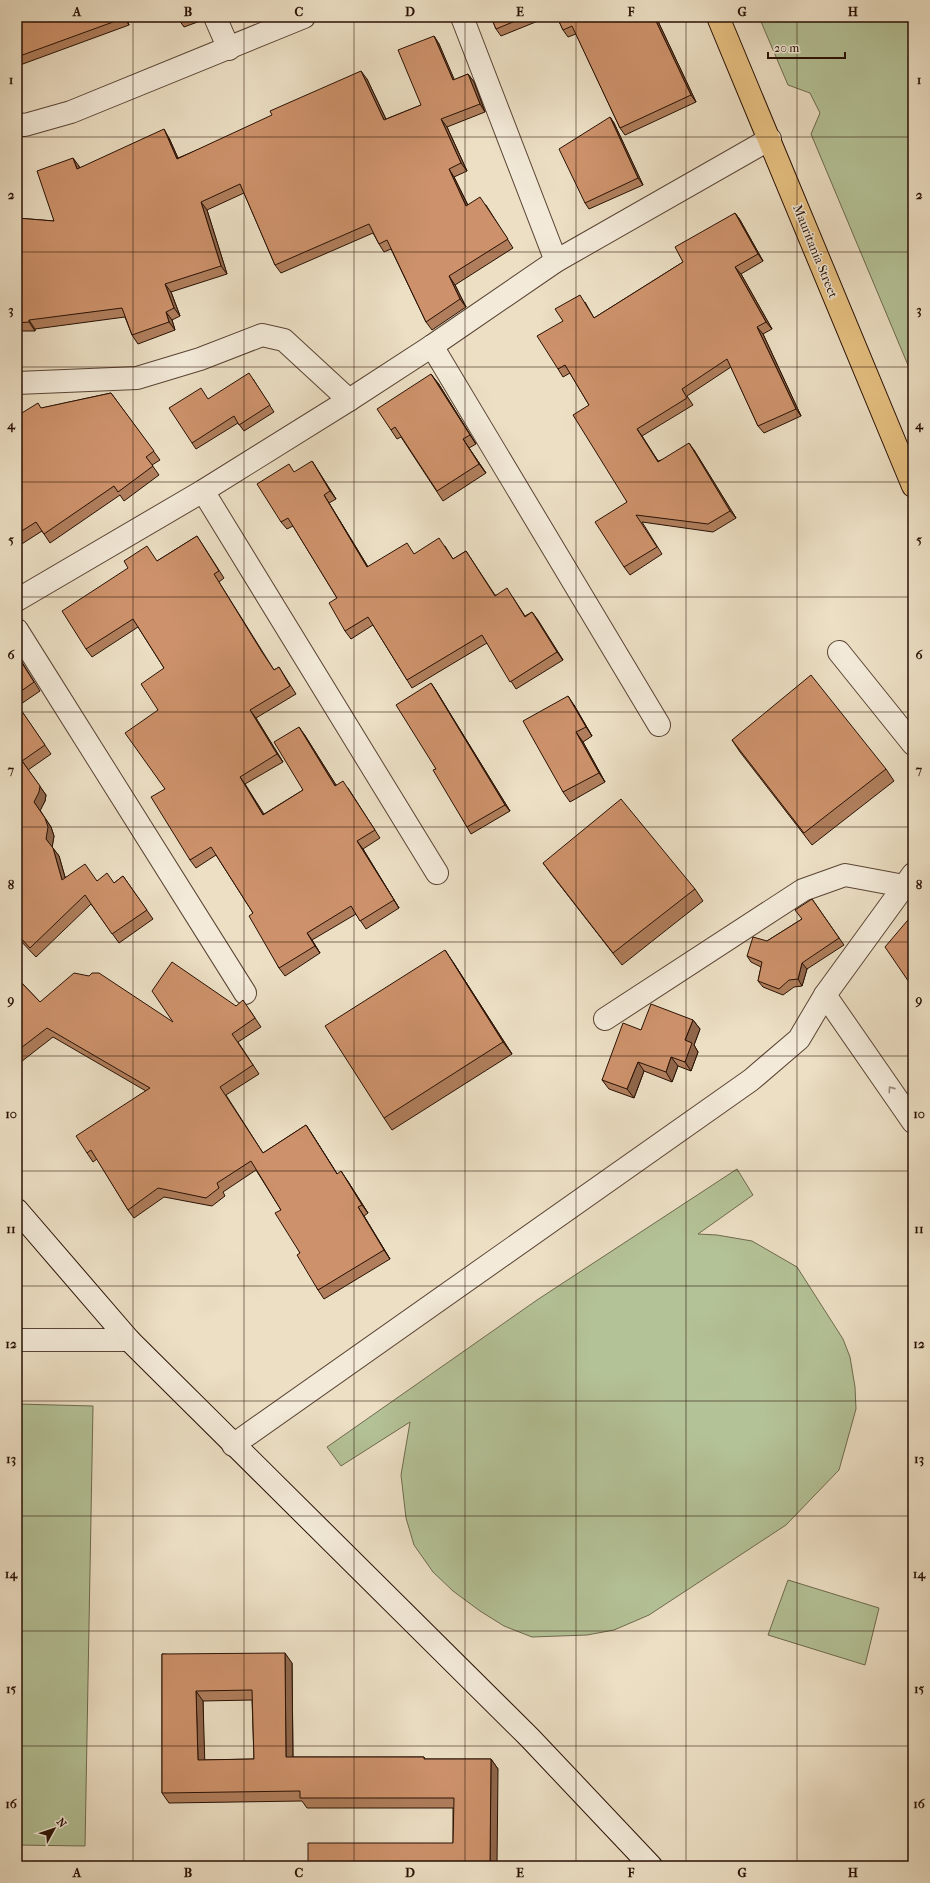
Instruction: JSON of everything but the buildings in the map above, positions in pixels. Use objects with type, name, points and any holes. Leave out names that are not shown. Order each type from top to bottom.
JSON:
[{"type":"main road","name":"Mauritania Street","points":[[718,17],[913,486]]},
{"type":"street","points":[[215,17],[228,49]]},
{"type":"street","points":[[17,124],[25,124],[71,112],[304,17]]},
{"type":"street","points":[[462,17],[556,261]]},
{"type":"street","points":[[17,600],[202,490],[349,400],[432,346],[556,261],[770,139]]},
{"type":"street","points":[[17,383],[137,378],[200,359],[262,335],[284,340],[349,400]]},
{"type":"street","points":[[432,346],[659,725]]},
{"type":"street","points":[[202,490],[437,873]]},
{"type":"street","points":[[17,630],[245,993]]},
{"type":"street","points":[[838,652],[913,744]]},
{"type":"street","points":[[605,1019],[803,890],[845,875],[908,880]]},
{"type":"street","points":[[233,1445],[751,1080],[799,1039],[825,995],[908,880]]},
{"type":"street","points":[[825,995],[913,1122]]},
{"type":"street","points":[[17,1210],[129,1340],[233,1445],[530,1738],[651,1866]]},
{"type":"street","points":[[17,1340],[129,1340]]},
{"type":"green space","points":[[759,17],[913,17],[913,377],[811,134],[820,113],[810,93],[788,85]]},
{"type":"green space","points":[[737,1169],[753,1195],[698,1234],[717,1235],[752,1241],[797,1267],[843,1339],[850,1357],[855,1387],[856,1409],[839,1470],[786,1525],[649,1615],[614,1630],[587,1635],[532,1637],[504,1626],[480,1611],[453,1591],[433,1572],[414,1545],[406,1518],[401,1475],[410,1422],[341,1466],[327,1447],[537,1300]]},
{"type":"green space","points":[[17,1404],[93,1406],[85,1846],[17,1845]]},
{"type":"green space","points":[[788,1580],[879,1608],[865,1665],[768,1635]]}]
